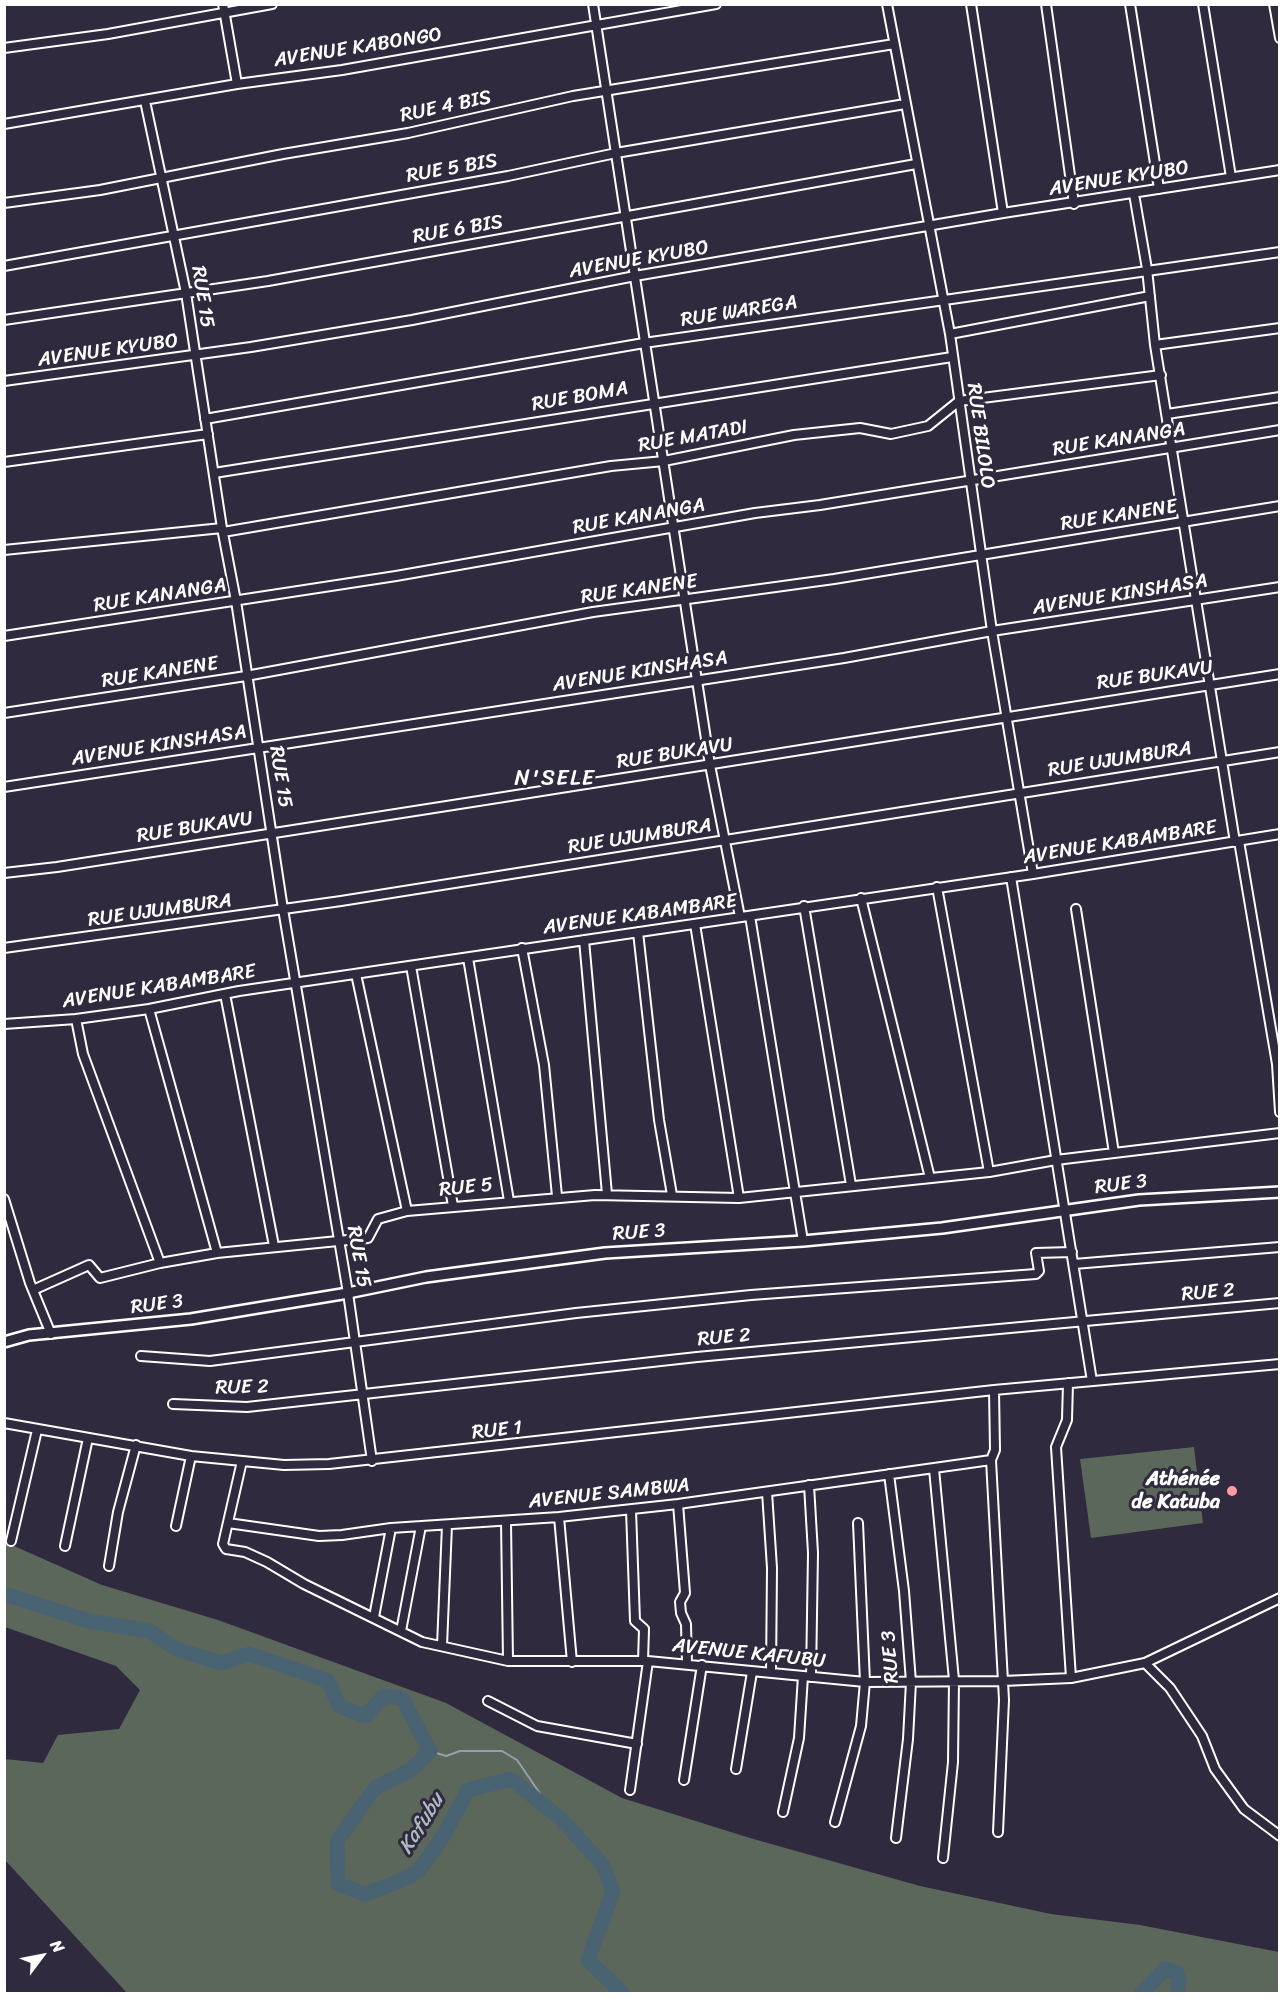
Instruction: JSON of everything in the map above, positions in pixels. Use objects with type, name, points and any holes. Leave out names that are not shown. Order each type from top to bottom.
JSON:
[{"type":"street","points":[[223,4],[237,84]]},
{"type":"street","points":[[4,48],[224,14],[272,4]]},
{"type":"street","points":[[593,4],[710,765],[740,917]]},
{"type":"street","name":"AVENUE KABONGO","points":[[5,124],[237,84],[342,70],[716,4]]},
{"type":"street","name":"RUE BILOLO","points":[[887,4],[950,334],[992,631],[1033,874]]},
{"type":"street","points":[[971,4],[1003,213]]},
{"type":"street","points":[[1046,4],[1074,204]]},
{"type":"street","points":[[1130,4],[1159,189]]},
{"type":"street","points":[[1203,4],[1231,177]]},
{"type":"street","points":[[1274,4],[1280,38]]},
{"type":"street","name":"RUE 4 BIS","points":[[4,202],[88,192],[408,133],[605,91],[894,44]]},
{"type":"street","name":"RUE 15","points":[[145,101],[186,294],[283,909],[348,1293],[372,1461]]},
{"type":"street","name":"RUE 5 BIS","points":[[4,266],[508,176],[616,153],[905,105]]},
{"type":"street","name":"RUE 6 BIS","points":[[4,320],[186,294],[496,241],[626,215],[916,164]]},
{"type":"street","name":"AVENUE KYUBO","points":[[4,381],[195,356],[412,320],[635,276],[1003,213],[1074,204],[1280,170]]},
{"type":"street","points":[[1134,194],[1195,601],[1278,1064],[1280,1112]]},
{"type":"street","name":"RUE WAREGA","points":[[205,419],[644,343],[944,302],[1147,269],[1280,252]]},
{"type":"street","points":[[950,334],[1150,296]]},
{"type":"street","points":[[1155,345],[1280,328]]},
{"type":"street","name":"RUE BOMA","points":[[214,473],[654,402],[952,357]]},
{"type":"street","name":"RUE MATADI","points":[[4,550],[222,530],[611,466],[664,461],[794,435],[860,428],[891,434],[921,429],[959,401],[1161,375]]},
{"type":"street","points":[[1167,414],[1280,398]]},
{"type":"street","name":"RUE KANANGA","points":[[4,636],[236,601],[755,513],[820,506],[1280,430]]},
{"type":"street","points":[[4,462],[208,434]]},
{"type":"street","name":"RUE KANENE","points":[[4,713],[246,676],[593,612],[686,600],[1280,506]]},
{"type":"street","name":"AVENUE KINSHASA","points":[[4,787],[1280,587]]},
{"type":"street","name":"RUE BUKAVU","points":[[4,873],[57,867],[1280,674]]},
{"type":"street","name":"RUE UJUMBURA","points":[[4,948],[283,909],[1280,752]]},
{"type":"street","name":"AVENUE KABAMBARE","points":[[4,1024],[75,1019],[149,1009],[225,994],[522,948],[1033,874],[1280,834]]},
{"type":"street","points":[[1011,877],[1092,1381]]},
{"type":"street","points":[[937,887],[989,1172]]},
{"type":"street","points":[[861,898],[930,1178]]},
{"type":"street","points":[[804,906],[851,1185]]},
{"type":"street","points":[[1076,909],[1114,1153]]},
{"type":"street","points":[[750,916],[803,1241]]},
{"type":"street","points":[[695,924],[739,1198]]},
{"type":"street","points":[[638,932],[659,1120],[672,1195]]},
{"type":"street","points":[[584,940],[607,1194]]},
{"type":"street","points":[[522,948],[544,1065],[557,1196]]},
{"type":"street","points":[[468,958],[509,1201]]},
{"type":"street","points":[[411,966],[453,1206]]},
{"type":"street","points":[[356,974],[407,1211]]},
{"type":"street","points":[[225,994],[274,1246]]},
{"type":"street","points":[[149,1009],[217,1252]]},
{"type":"street","points":[[75,1019],[82,1054],[160,1263]]},
{"type":"street","name":"RUE 5","points":[[33,1290],[88,1265],[100,1278],[217,1252],[368,1238],[378,1219],[407,1211],[557,1196],[607,1194],[672,1195],[708,1199],[739,1198],[989,1172],[1056,1160],[1280,1132]]},
{"type":"street","name":"RUE 3","points":[[4,1342],[29,1335],[191,1319],[348,1293],[426,1277],[605,1253],[803,1241],[942,1228],[1139,1200],[1280,1192]]},
{"type":"street","points":[[4,1199],[33,1290],[51,1334]]},
{"type":"street","points":[[1074,1264],[1280,1247]]},
{"type":"street","points":[[141,1356],[210,1361],[508,1320],[751,1295],[1036,1274],[1039,1271],[1036,1253],[1072,1252]]},
{"type":"street","name":"RUE 2","points":[[173,1404],[247,1407],[664,1360],[1280,1303]]},
{"type":"street","name":"RUE 1","points":[[4,1423],[191,1456],[284,1465],[372,1461],[994,1390],[1280,1364]]},
{"type":"street","points":[[1068,1383],[1067,1420],[1056,1447],[1071,1678]]},
{"type":"street","points":[[994,1390],[995,1450],[992,1460],[1004,1681],[998,1832]]},
{"type":"street","points":[[11,1541],[37,1430]]},
{"type":"street","points":[[65,1546],[88,1438]]},
{"type":"street","points":[[109,1566],[118,1512],[136,1445]]},
{"type":"street","points":[[176,1526],[191,1456]]},
{"type":"street","name":"AVENUE SAMBWA","points":[[228,1523],[319,1536],[391,1528],[559,1517],[678,1504],[992,1460]]},
{"type":"street","points":[[228,1523],[242,1461]]},
{"type":"street","points":[[934,1469],[954,1680],[953,1762],[943,1858]]},
{"type":"street","name":"RUE 3","points":[[889,1474],[904,1591],[912,1682],[908,1740],[896,1838]]},
{"type":"street","points":[[783,1812],[799,1738],[807,1677],[813,1553],[809,1485]]},
{"type":"street","points":[[767,1492],[772,1568],[771,1673]]},
{"type":"street","points":[[678,1504],[685,1593],[680,1602],[681,1613],[686,1624],[687,1664]]},
{"type":"street","points":[[630,1790],[645,1661],[644,1629],[635,1621],[631,1510]]},
{"type":"street","points":[[559,1517],[572,1662]]},
{"type":"street","points":[[506,1521],[508,1660]]},
{"type":"street","name":"AVENUE KAFUBU","points":[[228,1523],[223,1547],[267,1562],[304,1584],[422,1642],[508,1660],[645,1661],[865,1682],[1071,1678],[1145,1663],[1280,1598]]},
{"type":"street","points":[[835,1822],[861,1726],[865,1682],[858,1523]]},
{"type":"street","points":[[442,1646],[447,1525]]},
{"type":"street","points":[[401,1632],[421,1526]]},
{"type":"street","points":[[374,1617],[391,1528]]},
{"type":"street","points":[[1145,1663],[1170,1688],[1202,1736],[1215,1768],[1244,1809],[1280,1836]]},
{"type":"street","points":[[684,1780],[702,1665]]},
{"type":"street","points":[[736,1769],[752,1672]]},
{"type":"street","points":[[488,1701],[537,1726],[637,1744]]},
{"type":"green space","points":[[1194,1447],[1203,1523],[1091,1538],[1080,1459]]},
{"type":"green space","points":[[5,1542],[102,1585],[218,1620],[446,1703],[622,1798],[750,1838],[920,1886],[1051,1914],[1140,1925],[1279,1952],[1279,1993],[127,1993],[5,1860],[5,1759],[43,1763],[58,1735],[119,1729],[140,1690],[116,1666],[5,1627]]},
{"type":"waterway","name":"Kafubu","points":[[4,1594],[89,1621],[149,1631],[178,1650],[222,1663],[249,1654],[328,1681],[339,1706],[365,1716],[384,1696],[402,1698],[430,1751],[411,1770],[375,1788],[337,1841],[338,1884],[365,1894],[398,1882],[417,1872],[441,1840],[468,1790],[511,1779],[561,1819],[603,1865],[613,1891],[588,1960],[623,1994]]},
{"type":"waterway","points":[[430,1751],[446,1756],[460,1751],[502,1751],[517,1760],[554,1814]]},
{"type":"waterway","name":"Kafubu","points":[[1141,1994],[1165,1969],[1176,1972],[1179,1980],[1177,1994]]},
{"type":"place","name":"Athénée de Katuba","points":[[1232,1491]]},
{"type":"district","name":"N'SELE","points":[[555,779]]}]
